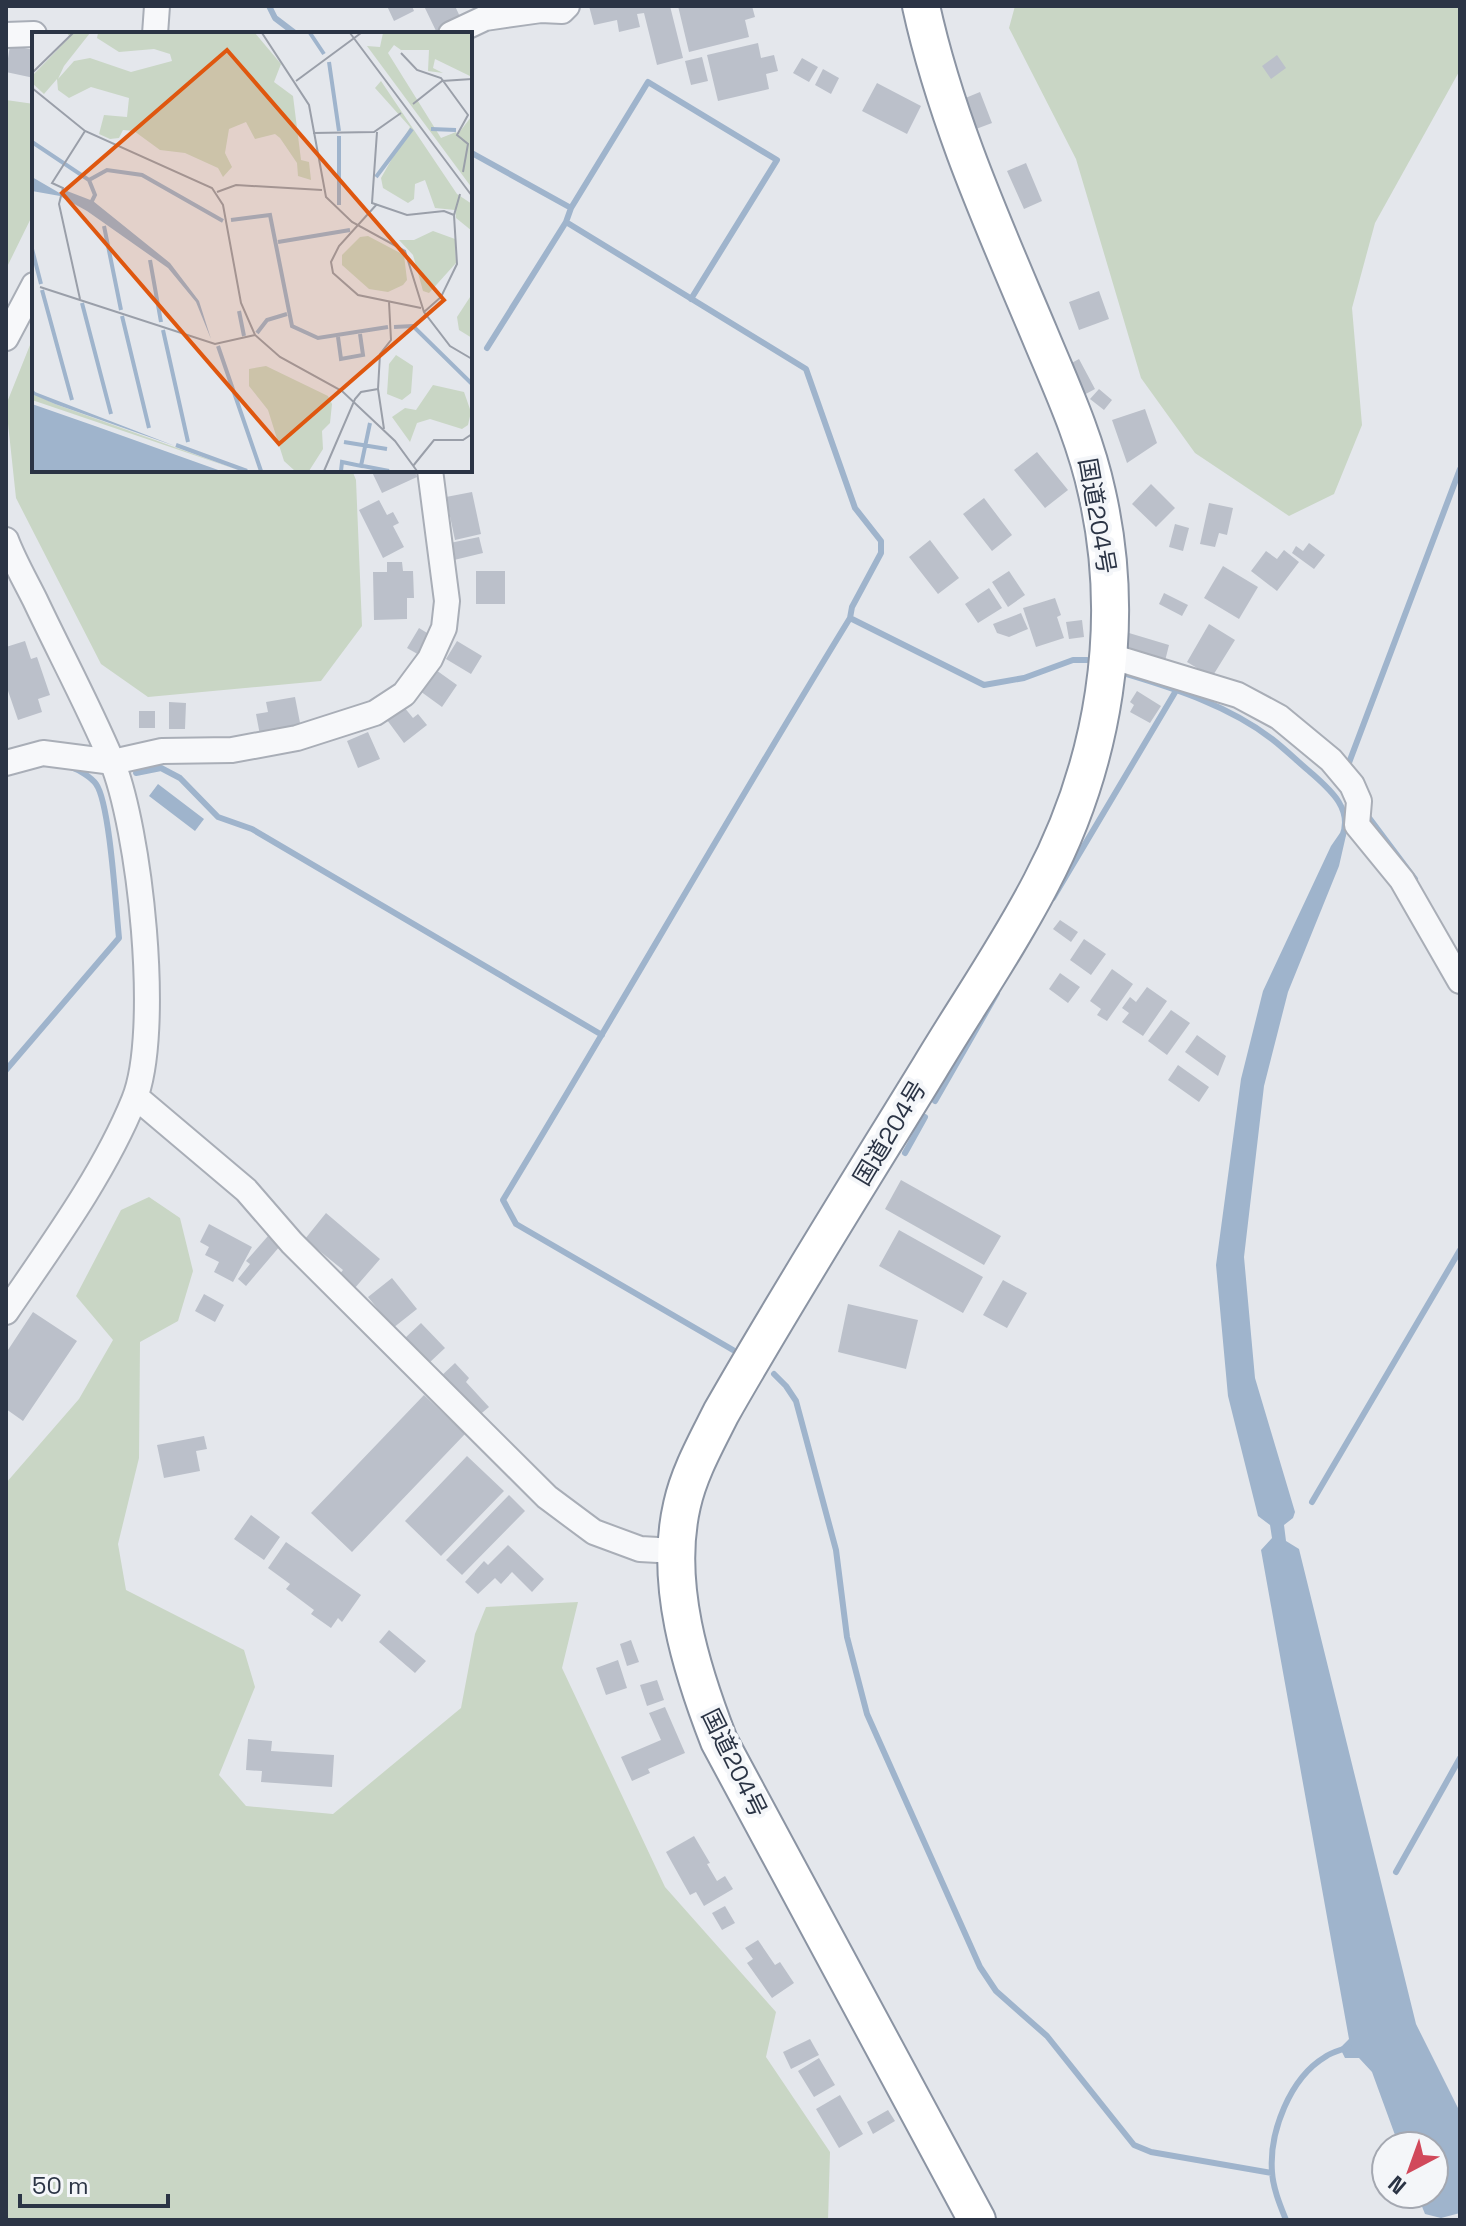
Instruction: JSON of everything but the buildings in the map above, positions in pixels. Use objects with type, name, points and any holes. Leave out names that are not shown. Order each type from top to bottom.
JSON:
[{"type":"highway","name":"国道204号","points":[[921,6],[948,108],[1080,433],[1098,494],[1107,555],[1110,656],[1096,739],[1082,788],[1041,884],[721,1413],[698,1458],[682,1504],[676,1551],[679,1593],[688,1643],[700,1694],[719,1741],[977,2220]]},
{"type":"street","points":[[153,32],[157,6]]},
{"type":"street","points":[[455,32],[485,18],[541,10],[562,11],[567,6]]},
{"type":"street","points":[[6,35],[32,34]]},
{"type":"street","points":[[6,338],[32,289]]},
{"type":"street","points":[[6,763],[43,753],[113,762],[162,751],[232,750],[297,738],[375,713],[404,694],[430,659],[444,628],[447,601],[430,472]]},
{"type":"street","points":[[6,540],[113,762],[125,803],[140,895],[146,974],[145,1045],[136,1097],[106,1159],[6,1312]]},
{"type":"street","points":[[1110,656],[1238,695],[1279,717],[1331,760],[1352,785],[1358,809],[1357,825],[1402,880],[1460,981]]},
{"type":"street","points":[[136,1097],[246,1190],[292,1243],[547,1497],[594,1532],[640,1549],[676,1551]]},
{"type":"green space","points":[[1015,6],[1460,6],[1460,70],[1375,223],[1352,308],[1362,425],[1334,494],[1289,516],[1195,453],[1141,378],[1076,159],[1009,28]]},
{"type":"green space","points":[[6,100],[32,104],[32,216],[6,269]]},
{"type":"green space","points":[[32,340],[32,472],[353,472],[356,480],[362,626],[321,681],[148,697],[101,664],[16,498],[6,405]]},
{"type":"green space","points":[[149,1197],[180,1218],[193,1271],[178,1321],[140,1342],[139,1458],[118,1544],[126,1590],[244,1650],[255,1687],[219,1775],[246,1806],[333,1814],[461,1708],[475,1634],[486,1607],[578,1602],[562,1668],[665,1887],[776,2012],[766,2057],[830,2152],[828,2220],[6,2220],[6,1483],[79,1399],[113,1340],[76,1296],[121,1210]]},
{"type":"water","points":[[158,784],[204,819],[195,831],[149,796]]},
{"type":"water","points":[[1347,831],[1339,866],[1288,992],[1264,1086],[1244,1257],[1255,1378],[1295,1512],[1284,1525],[1286,1541],[1299,1549],[1416,2024],[1460,2112],[1460,2213],[1441,2218],[1425,2214],[1423,2210],[1450,2210],[1450,2130],[1393,2130],[1372,2072],[1359,2058],[1345,2058],[1340,2048],[1349,2039],[1261,1550],[1272,1538],[1270,1525],[1258,1516],[1228,1396],[1216,1265],[1241,1079],[1263,991],[1340,833]]},
{"type":"waterway","points":[[269,6],[275,18],[293,32]]},
{"type":"waterway","points":[[571,208],[648,82],[777,160],[691,299]]},
{"type":"waterway","points":[[472,153],[571,208],[566,222],[487,348]]},
{"type":"waterway","points":[[566,222],[806,369],[855,508],[881,541],[881,553],[852,607],[850,618],[503,1200],[516,1224],[733,1350]]},
{"type":"waterway","points":[[1347,768],[1460,469]]},
{"type":"waterway","points":[[850,618],[984,685],[1024,678],[1073,660],[1087,660]]},
{"type":"waterway","points":[[1126,674],[1183,692],[1220,708],[1272,739],[1324,784],[1337,800],[1345,817],[1342,837]]},
{"type":"waterway","points":[[1053,898],[1177,689]]},
{"type":"waterway","points":[[6,1070],[119,938],[109,834],[101,795],[91,779],[71,767]]},
{"type":"waterway","points":[[136,773],[161,768],[180,778],[218,817],[252,829],[602,1035]]},
{"type":"waterway","points":[[1364,811],[1415,879]]},
{"type":"waterway","points":[[935,1101],[997,993]]},
{"type":"waterway","points":[[905,1153],[925,1117]]},
{"type":"waterway","points":[[1312,1502],[1460,1250]]},
{"type":"waterway","points":[[774,1374],[796,1401],[836,1550],[847,1637],[867,1714],[980,1967],[996,1991],[1047,2036],[1134,2145],[1151,2152],[1272,2173]]},
{"type":"waterway","points":[[1396,1872],[1460,1758]]},
{"type":"waterway","points":[[1286,2220],[1272,2172],[1274,2140],[1284,2107],[1313,2066],[1334,2052],[1349,2047]]}]
